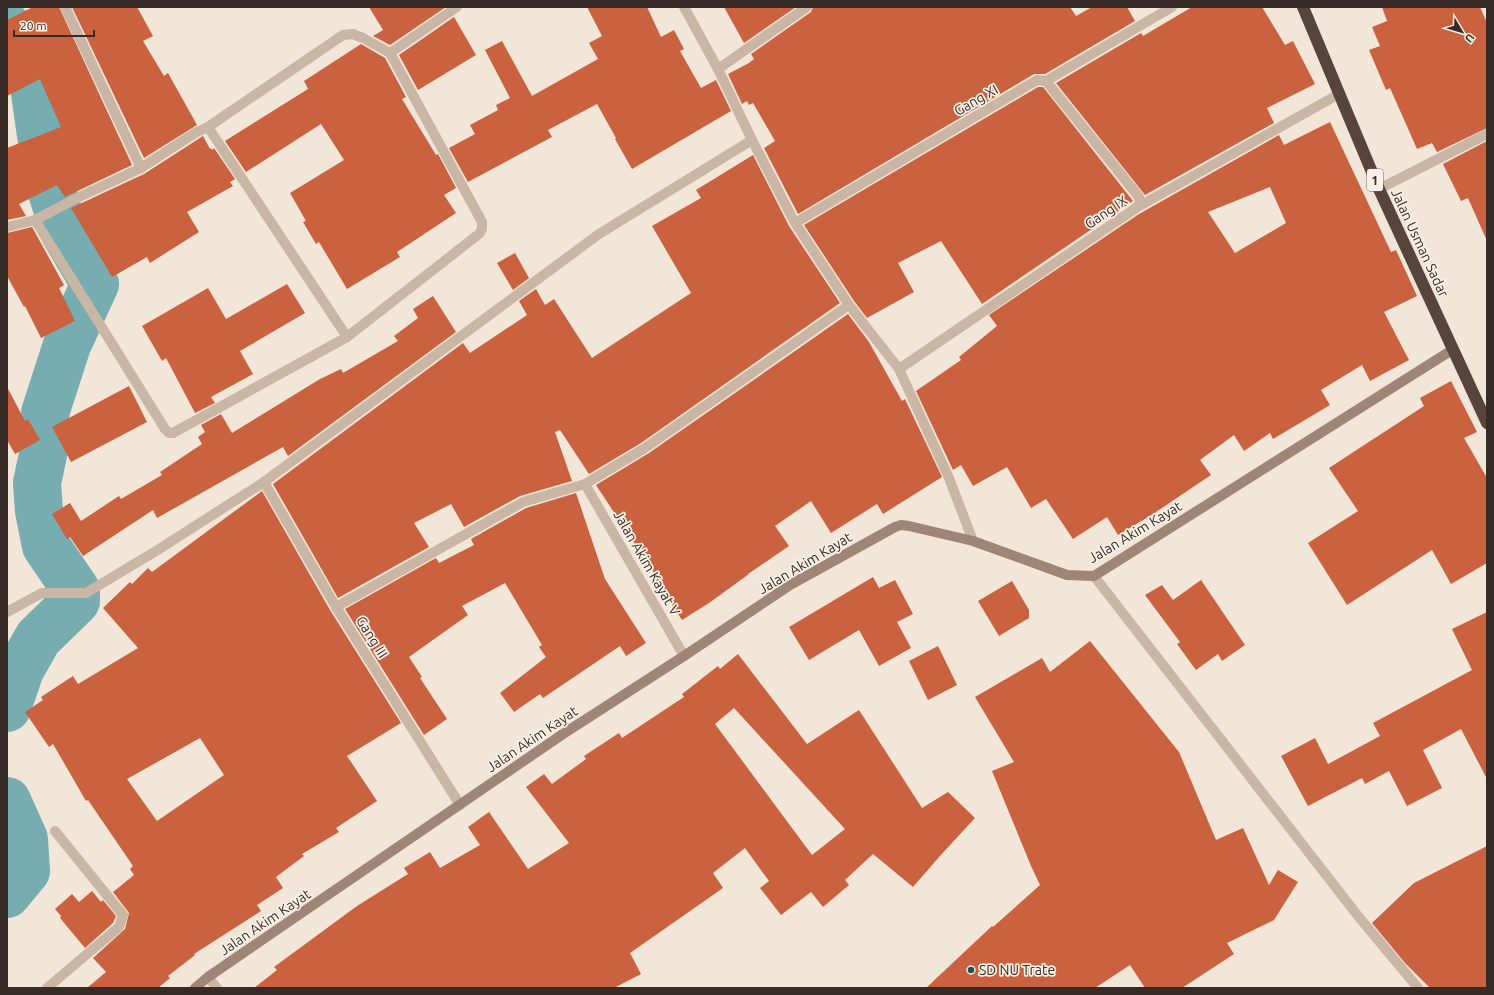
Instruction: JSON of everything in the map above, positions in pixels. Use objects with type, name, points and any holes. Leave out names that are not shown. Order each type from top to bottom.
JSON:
[{"type":"highway","name":"Jalan Usman Sadar","points":[[1303,7],[1379,189],[1487,424]]},
{"type":"main road","name":"Jalan Akim Kayat","points":[[195,988],[208,977],[563,734],[790,585],[895,527],[901,525],[909,526],[973,541],[1067,575],[1094,576],[1452,350]]},
{"type":"street","points":[[66,7],[141,168]]},
{"type":"street","points":[[390,53],[457,7]]},
{"type":"street","points":[[684,7],[718,69],[752,140],[795,222],[849,305],[899,369],[949,478],[973,541]]},
{"type":"street","points":[[718,69],[807,7]]},
{"type":"street","name":"Gang XI","points":[[795,222],[1037,80],[1046,81],[1172,7]]},
{"type":"street","points":[[7,227],[36,219],[141,168],[194,133],[208,127],[343,35],[353,34],[390,53],[482,222],[482,229],[479,234],[347,337],[173,433],[169,433],[165,429],[74,284],[36,219]]},
{"type":"street","points":[[1046,81],[1139,197],[1140,203],[1136,208]]},
{"type":"street","name":"Gang IX","points":[[899,369],[1136,208],[1339,94]]},
{"type":"street","points":[[208,127],[347,337]]},
{"type":"street","points":[[1379,189],[1487,134]]},
{"type":"street","points":[[7,612],[42,593],[86,593],[156,552],[264,482],[599,234],[752,140]]},
{"type":"street","points":[[336,607],[523,502],[585,484],[645,448],[849,305]]},
{"type":"street","name":"Gang III","points":[[264,482],[336,607],[460,805]]},
{"type":"street","name":"Jalan Akim Kayat V","points":[[585,484],[684,656]]},
{"type":"street","points":[[1094,576],[1358,916],[1418,988]]},
{"type":"street","points":[[47,988],[119,927],[123,915],[56,831]]},
{"type":"street","points":[[208,977],[217,988]]},
{"type":"building","points":[[33,7],[59,7],[132,165],[65,197],[57,185],[19,204],[26,216],[7,220],[7,148],[61,127],[40,79],[7,96],[7,20]]},
{"type":"building","points":[[72,7],[137,7],[153,36],[143,41],[164,76],[168,73],[197,125],[144,158]]},
{"type":"building","points":[[369,7],[446,7],[390,45],[373,36],[383,30]]},
{"type":"building","points":[[587,7],[647,7],[661,37],[674,30],[684,49],[680,51],[701,88],[716,80],[731,111],[632,169],[597,104],[548,130],[552,137],[468,182],[449,148],[475,134],[470,125],[498,110],[496,105],[510,98],[485,50],[502,41],[532,96],[598,59],[589,43],[602,36]]},
{"type":"building","points":[[724,7],[796,7],[744,43]]},
{"type":"building","points":[[813,7],[1070,7],[1076,16],[1092,7],[1127,7],[1135,21],[1045,74],[1034,74],[798,214],[764,148],[775,141],[753,103],[749,105],[747,101],[742,104],[728,74],[749,63],[754,59],[751,54],[811,12]]},
{"type":"building","points":[[1192,7],[1262,7],[1285,45],[1293,41],[1315,84],[1267,108],[1274,123],[1145,195],[1056,83],[1141,33],[1143,36]]},
{"type":"building","points":[[1382,7],[1480,7],[1487,23],[1487,128],[1437,152],[1432,143],[1417,149],[1390,88],[1386,90],[1369,50],[1380,46],[1372,27],[1387,21]]},
{"type":"building","points":[[454,17],[476,55],[418,90],[399,55]]},
{"type":"building","points":[[361,44],[385,58],[406,97],[402,99],[436,155],[438,154],[456,188],[444,195],[456,213],[397,252],[400,257],[347,289],[319,242],[316,244],[303,222],[306,221],[290,193],[344,160],[321,124],[246,172],[225,141],[308,89],[304,81]]},
{"type":"building","points":[[1038,87],[1043,87],[1133,201],[982,304],[941,241],[898,263],[914,292],[867,318],[854,301],[804,225]]},
{"type":"building","points":[[1330,122],[1391,252],[1396,250],[1417,296],[1384,312],[1409,360],[1370,381],[1362,365],[1321,390],[1330,405],[1273,439],[1270,433],[1244,451],[1234,435],[1200,460],[1211,475],[1153,514],[1118,535],[1107,517],[1073,539],[1046,499],[1031,508],[1007,467],[973,486],[961,465],[953,470],[916,391],[961,360],[959,357],[997,326],[989,315],[1139,214],[1279,135],[1284,145]],"holes":[[[1270,187],[1286,223],[1235,253],[1208,212]]]},
{"type":"building","points":[[203,136],[210,149],[211,148],[212,150],[214,148],[235,179],[230,182],[233,186],[187,212],[199,232],[150,263],[147,257],[112,277],[71,208],[144,174]]},
{"type":"building","points":[[1487,141],[1487,241],[1468,198],[1461,201],[1443,164]]},
{"type":"building","points":[[753,155],[789,226],[840,303],[641,443],[589,474],[560,430],[555,432],[572,481],[520,496],[464,527],[451,504],[414,523],[429,547],[338,598],[273,484],[463,343],[470,353],[527,315],[519,301],[536,289],[545,305],[554,299],[592,358],[691,293],[652,226],[701,198],[696,190]]},
{"type":"building","points":[[32,227],[64,285],[59,288],[75,321],[41,338],[25,306],[24,307],[7,276],[7,233]]},
{"type":"building","points":[[515,253],[529,278],[513,290],[497,263]]},
{"type":"building","points":[[287,284],[305,313],[240,351],[253,374],[211,397],[215,403],[195,413],[166,358],[162,361],[142,326],[208,288],[226,319]]},
{"type":"building","points":[[433,296],[456,332],[288,456],[283,447],[157,518],[153,510],[83,556],[70,537],[67,539],[52,514],[70,503],[81,521],[119,496],[121,499],[162,475],[160,472],[202,444],[198,437],[205,432],[201,425],[221,414],[232,433],[320,379],[341,369],[343,373],[398,341],[394,336],[418,318],[413,309]]},
{"type":"building","points":[[848,314],[869,342],[902,401],[905,399],[942,477],[883,514],[877,504],[831,533],[811,501],[775,526],[789,546],[709,603],[682,620],[656,580],[658,579],[596,485],[649,453]]},
{"type":"building","points":[[1451,381],[1477,432],[1464,438],[1487,478],[1487,563],[1451,584],[1432,550],[1347,605],[1308,543],[1358,511],[1329,468],[1424,406],[1420,398]]},
{"type":"building","points":[[129,386],[147,422],[71,462],[52,427]]},
{"type":"building","points":[[7,387],[25,421],[28,419],[40,440],[15,454],[7,440]]},
{"type":"building","points":[[262,491],[330,610],[401,723],[347,756],[377,801],[336,828],[339,832],[302,854],[304,856],[276,877],[283,888],[257,905],[261,911],[194,954],[195,955],[168,976],[170,978],[158,988],[87,988],[106,972],[93,958],[125,929],[129,913],[113,892],[134,875],[130,869],[133,866],[88,800],[86,801],[53,744],[49,747],[25,712],[43,700],[41,697],[73,676],[78,684],[138,648],[103,608],[130,582],[132,584],[148,568],[152,572]],"holes":[[[200,738],[224,775],[157,821],[127,779]]]},
{"type":"building","points":[[576,493],[605,579],[646,643],[626,656],[620,646],[543,698],[540,694],[514,712],[500,693],[546,657],[539,647],[542,645],[505,583],[462,606],[468,615],[409,657],[422,677],[420,678],[447,719],[424,735],[345,609],[436,558],[439,563],[474,545],[471,539],[526,508]]},
{"type":"building","points":[[873,577],[879,588],[895,580],[913,614],[897,622],[911,648],[879,666],[859,630],[809,660],[789,627]]},
{"type":"building","points":[[1201,580],[1245,645],[1222,661],[1218,654],[1196,670],[1177,644],[1180,642],[1145,595],[1162,585],[1173,600]]},
{"type":"building","points":[[1012,581],[1029,610],[1029,618],[999,636],[978,601]]},
{"type":"building","points":[[1487,612],[1487,779],[1461,729],[1423,750],[1442,788],[1407,806],[1389,771],[1365,784],[1362,778],[1308,806],[1281,756],[1315,738],[1328,764],[1380,736],[1373,723],[1472,670],[1452,629]]},
{"type":"building","points":[[1090,641],[1179,752],[1216,840],[1243,828],[1269,885],[1278,870],[1298,882],[1274,920],[1227,943],[1234,954],[1182,988],[1145,988],[1130,965],[1095,988],[926,988],[992,926],[993,927],[1040,885],[992,771],[1014,762],[975,697],[1042,658],[1050,672]]},
{"type":"building","points":[[938,646],[957,685],[928,700],[909,661]]},
{"type":"building","points":[[738,654],[807,744],[859,710],[922,808],[948,792],[975,818],[913,887],[873,854],[845,880],[849,885],[823,907],[811,892],[781,915],[760,888],[769,881],[745,848],[713,873],[723,888],[630,953],[641,974],[614,988],[254,988],[277,970],[274,967],[357,906],[408,874],[404,868],[430,852],[440,868],[480,845],[468,827],[489,812],[528,869],[569,843],[526,787],[544,774],[552,784],[586,759],[584,756],[619,733],[622,738],[684,697],[682,694],[718,666],[720,669]],"holes":[[[734,708],[845,829],[812,855],[715,724]]]},
{"type":"building","points":[[1487,846],[1487,988],[1430,988],[1405,963],[1372,923],[1414,883]]},
{"type":"building","points":[[92,891],[101,902],[103,900],[116,916],[113,923],[85,948],[60,918],[61,916],[55,909],[72,894],[79,902]]},
{"type":"waterway","points":[[7,26],[18,41],[34,86],[47,177],[65,233],[95,284],[67,345],[45,413],[46,440],[37,483],[39,511],[46,546],[76,590],[76,601],[38,638],[20,670],[7,708]]},
{"type":"waterway","points":[[7,801],[24,839],[26,871],[7,894]]},
{"type":"place","name":"SD NU Trate","points":[[971,970]]}]
